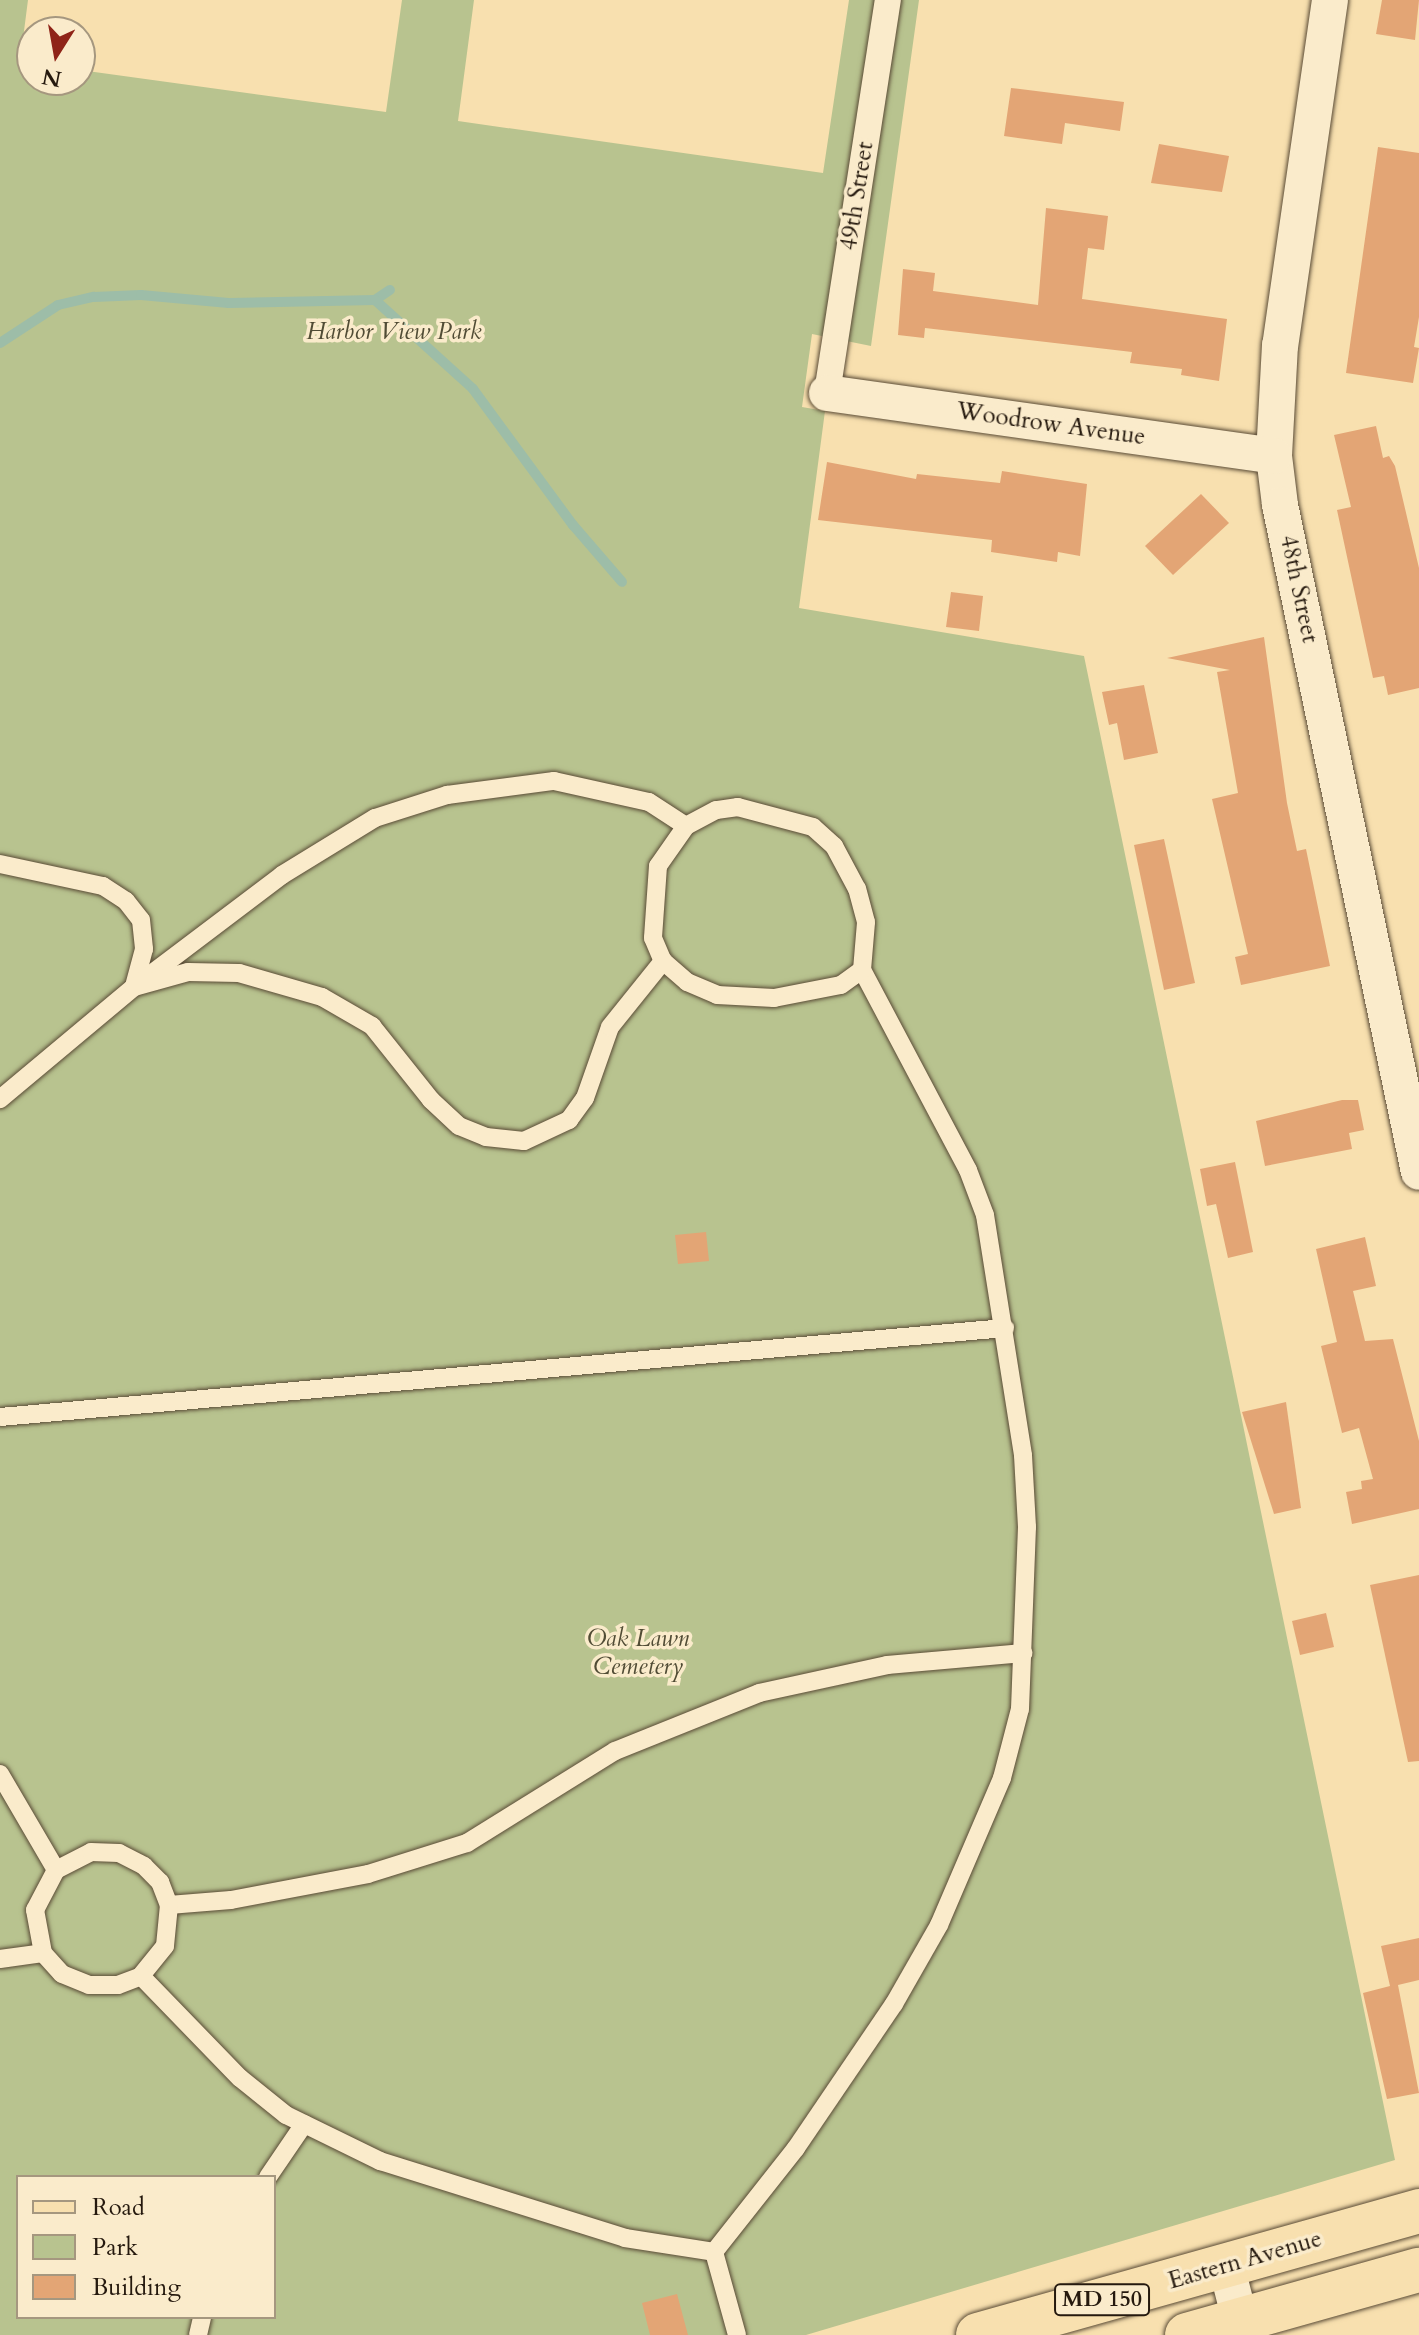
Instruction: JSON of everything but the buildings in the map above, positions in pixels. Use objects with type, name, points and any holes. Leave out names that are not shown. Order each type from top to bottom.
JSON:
[{"type":"main road","name":"Eastern Avenue","points":[[978,2335],[1419,2211]]},
{"type":"main road","points":[[1187,2335],[1242,2328],[1419,2270]]},
{"type":"street","name":"49th Street","points":[[827,393],[888,0]]},
{"type":"street","name":"48th Street","points":[[1330,0],[1280,345],[1274,456],[1280,505],[1419,1172]]},
{"type":"street","name":"Woodrow Avenue","points":[[827,393],[1274,456]]},
{"type":"street","points":[[1226,2265],[1242,2328]]},
{"type":"lane","points":[[0,1099],[134,987],[282,875],[375,818],[447,795],[554,781],[649,802],[686,826]]},
{"type":"lane","points":[[714,2252],[822,2110],[939,1925],[1002,1778],[1020,1709],[1023,1455],[985,1215],[968,1170],[862,970],[866,922],[857,889],[834,846],[813,827],[738,807],[716,810],[686,826],[658,866],[653,893],[653,938],[663,961],[687,982],[717,995],[745,999],[808,994],[841,985],[862,970]]},
{"type":"lane","points":[[0,864],[71,876],[103,886],[126,901],[141,920],[144,949],[134,987]]},
{"type":"lane","points":[[134,987],[188,972],[239,973],[322,997],[372,1026],[431,1100],[459,1126],[486,1137],[524,1141],[569,1120],[585,1098],[610,1027],[663,961]]},
{"type":"lane","points":[[0,1417],[1005,1328]]},
{"type":"lane","points":[[169,1905],[285,1891],[368,1874],[455,1847],[615,1751],[759,1693],[887,1665],[1023,1653]]},
{"type":"lane","points":[[0,1774],[56,1870]]},
{"type":"lane","points":[[91,1852],[119,1853],[144,1866],[160,1882],[169,1905],[165,1946],[141,1976],[118,1985],[89,1985],[62,1974],[43,1953],[35,1910],[56,1870],[91,1852]]},
{"type":"lane","points":[[0,1959],[43,1953]]},
{"type":"lane","points":[[141,1976],[240,2078],[304,2124],[380,2161],[625,2238],[714,2252]]},
{"type":"lane","points":[[269,2175],[304,2124]]},
{"type":"lane","points":[[714,2252],[737,2335]]},
{"type":"green space","name":"Oak Lawn Cemetery","points":[[0,0],[28,0],[26,16],[16,16],[16,96],[96,96],[96,72],[386,112],[402,0],[474,0],[458,121],[823,173],[849,0],[919,0],[871,346],[812,334],[802,407],[825,411],[799,608],[1084,656],[1395,2160],[806,2335],[0,2335]]},
{"type":"waterway","points":[[375,300],[390,290]]},
{"type":"waterway","points":[[0,343],[58,305],[94,297],[141,295],[229,303],[375,300],[473,389],[573,525],[622,582]]},
{"type":"park label","name":"Harbor View Park","points":[[394,332]]}]
